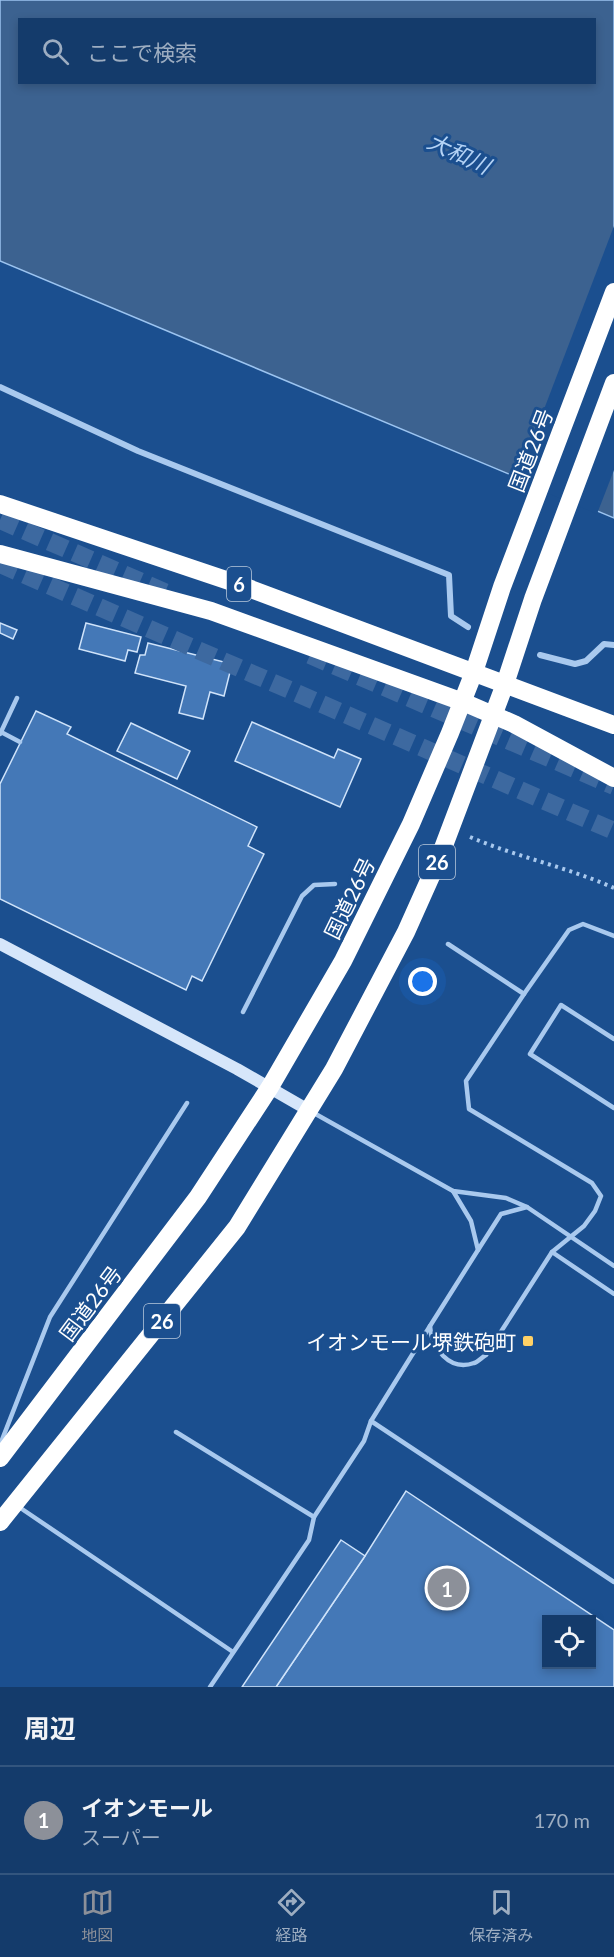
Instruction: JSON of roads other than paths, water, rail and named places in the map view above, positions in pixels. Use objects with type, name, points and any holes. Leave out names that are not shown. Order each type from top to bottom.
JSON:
[{"type":"highway","name":"国道26号","points":[[0,1458],[198,1197],[270,1087],[343,961],[411,824],[463,702],[502,587],[614,292]]},
{"type":"highway","name":"26","points":[[0,1522],[237,1227],[334,1069],[406,932],[440,856],[494,715],[533,599],[614,383]]},
{"type":"highway","name":"6","points":[[0,504],[232,582],[474,672]]},
{"type":"highway","name":"6","points":[[0,554],[211,611],[463,702]]},
{"type":"highway","points":[[474,672],[614,725]]},
{"type":"highway","points":[[463,702],[494,715],[614,778]]},
{"type":"street","points":[[0,387],[138,451],[449,575],[451,616],[468,627]]},
{"type":"street","points":[[540,655],[575,664],[586,661],[603,644],[614,645]]},
{"type":"street","points":[[0,944],[270,1087],[310,1111]]},
{"type":"lane","points":[[17,698],[0,733],[20,742]]},
{"type":"lane","points":[[243,1012],[302,896],[314,885],[335,884]]},
{"type":"lane","points":[[430,1326],[431,1338],[446,1359],[460,1364],[474,1363],[486,1355],[552,1252],[572,1238],[595,1210],[601,1196],[592,1183],[469,1109],[466,1080],[569,930],[583,924],[612,937]]},
{"type":"lane","points":[[448,944],[524,994]]},
{"type":"lane","points":[[614,1039],[561,1005],[530,1054],[614,1108]]},
{"type":"lane","points":[[0,1445],[50,1317],[187,1103]]},
{"type":"lane","points":[[310,1111],[453,1191],[506,1198],[527,1207],[614,1266]]},
{"type":"lane","points":[[453,1191],[471,1221],[478,1250]]},
{"type":"lane","points":[[210,1687],[309,1540],[314,1517],[364,1441],[371,1421],[501,1214],[527,1207]]},
{"type":"lane","points":[[552,1252],[614,1294]]},
{"type":"lane","points":[[371,1421],[614,1582]]},
{"type":"lane","points":[[176,1432],[314,1517]]},
{"type":"lane","points":[[15,1504],[233,1652]]},
{"type":"water","name":"大和川","points":[[0,0],[614,0],[614,518],[0,261]]},
{"type":"tunnel","points":[[0,520],[169,594]]},
{"type":"tunnel","points":[[0,564],[614,831]]},
{"type":"tunnel","points":[[310,655],[614,786]]},
{"type":"place","name":"イオンモール堺鉄砲町","points":[[528,1341]]},
{"type":"place","name":"イオンモール","points":[[447,1588]]}]
